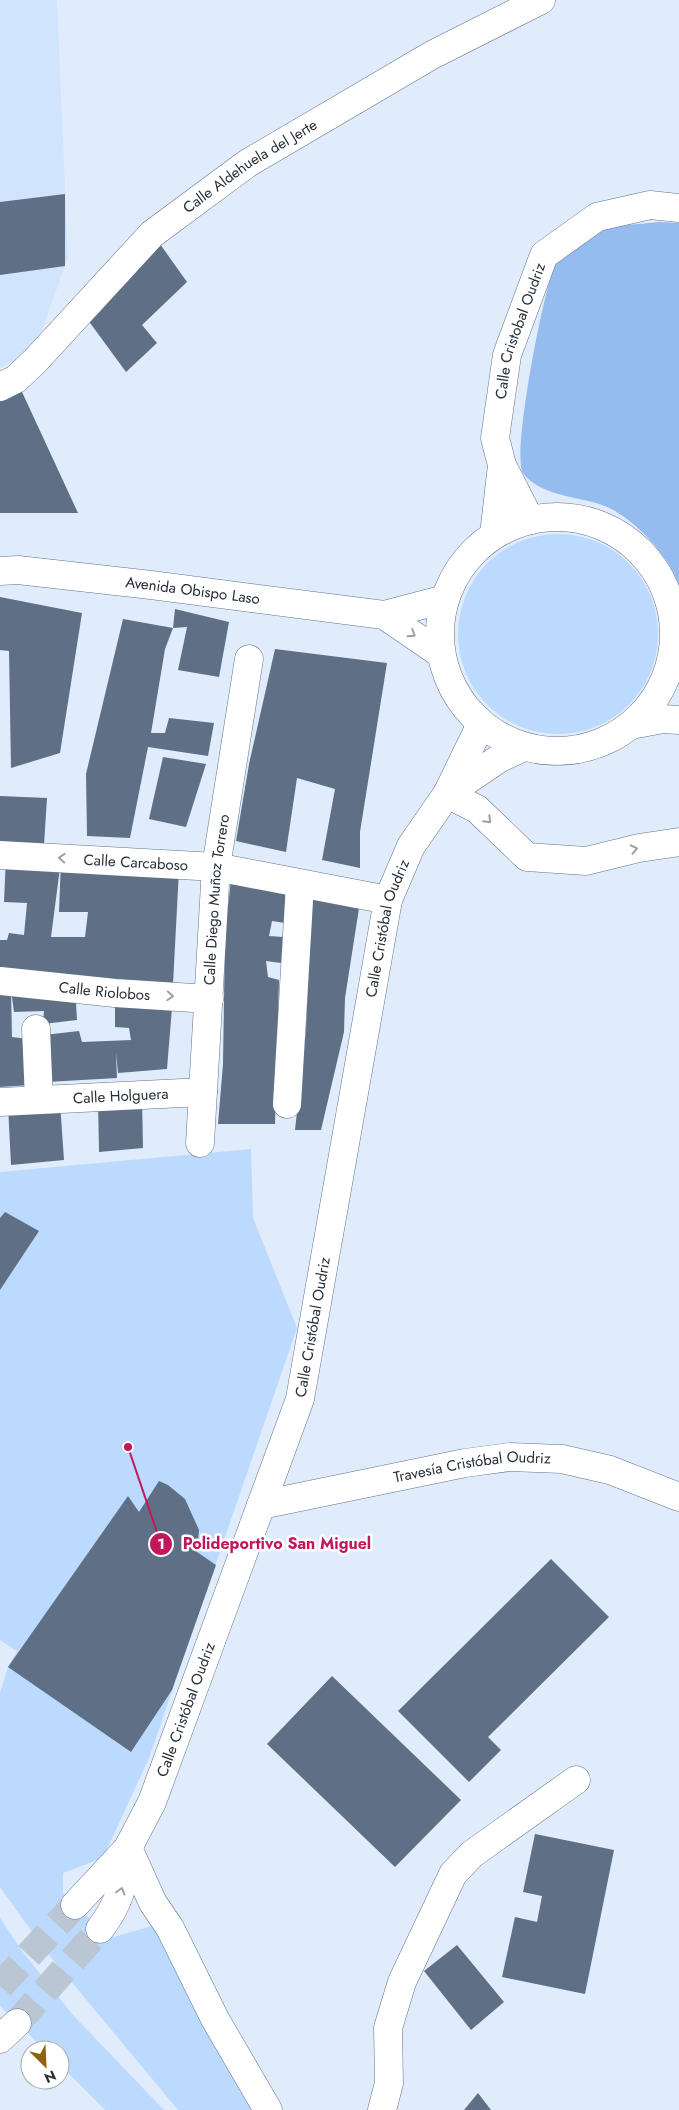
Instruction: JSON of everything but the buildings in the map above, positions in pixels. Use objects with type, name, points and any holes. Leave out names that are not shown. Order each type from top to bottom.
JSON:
[{"type":"street","name":"Calle Aldehuela del Jerte","points":[[0,387],[16,379],[36,360],[152,234],[248,163],[432,55],[541,0]]},
{"type":"street","name":"Calle Cristobal Oudriz","points":[[530,520],[502,465],[495,438],[507,355],[544,255],[597,217],[650,206],[679,208]]},
{"type":"street","points":[[494,535],[502,465]]},
{"type":"street","points":[[561,517],[591,521],[620,534],[643,554],[661,579],[672,608],[677,641],[669,671],[654,700],[631,725],[599,744],[562,751],[524,747],[502,738],[481,724],[458,696],[449,680],[441,654],[440,626],[445,599],[456,574],[472,553],[494,535],[530,520],[561,517]]},
{"type":"street","name":"Avenida Obispo Laso","points":[[0,571],[18,570],[151,584],[384,615],[445,599]]},
{"type":"street","name":"Avenida Obispo Laso","points":[[384,615],[441,654]]},
{"type":"street","name":"Calle Diego Muñoz Torrero","points":[[200,1143],[216,868],[249,659]]},
{"type":"street","points":[[631,725],[663,719],[679,720]]},
{"type":"street","name":"Calle Cristóbal Oudriz","points":[[75,1905],[128,1848],[152,1802],[300,1399],[388,900],[411,846],[447,794],[481,724]]},
{"type":"street","name":"Calle Cristóbal Oudriz","points":[[447,794],[500,758],[524,747]]},
{"type":"street","points":[[447,794],[477,809],[527,857],[586,861],[639,848],[679,842]]},
{"type":"street","name":"Calle Carcaboso","points":[[0,854],[216,868],[388,900]]},
{"type":"street","points":[[287,1104],[300,884]]},
{"type":"street","name":"Calle Riolobos","points":[[0,981],[115,993],[208,999]]},
{"type":"street","points":[[36,1029],[39,1100]]},
{"type":"street","name":"Calle Holguera","points":[[0,1102],[203,1092]]},
{"type":"street","name":"Travesía Cristóbal Oudriz","points":[[261,1505],[465,1462],[510,1457],[572,1461],[610,1470],[679,1497]]},
{"type":"street","points":[[382,2110],[389,2083],[388,2028],[402,1982],[453,1874],[472,1854],[576,1780]]},
{"type":"street","points":[[128,1848],[153,1903],[170,1928],[215,2019],[268,2110]]},
{"type":"street","name":"Calle Cristóbal Oudriz","points":[[100,1930],[112,1914],[122,1892],[128,1848]]},
{"type":"shaded area","points":[[0,0],[57,0],[68,258],[34,351],[0,368]]},
{"type":"shaded area","points":[[659,222],[679,223],[679,585],[667,561],[647,537],[623,516],[599,504],[558,494],[538,486],[523,473],[521,460],[525,403],[531,367],[545,298],[558,258],[586,236],[600,229]]},
{"type":"shaded area","points":[[548,534],[568,534],[596,541],[622,556],[636,570],[651,596],[658,624],[658,644],[651,672],[636,698],[622,712],[587,730],[568,734],[548,734],[520,727],[494,712],[480,698],[462,663],[458,644],[458,624],[465,596],[480,570],[494,556],[529,538]]},
{"type":"shaded area","points":[[251,1149],[253,1218],[297,1328],[149,1758],[103,1858],[63,1873],[63,1893],[110,1938],[156,1925],[261,2110],[178,2110],[45,1950],[0,1887],[0,1693],[8,1667],[17,1651],[0,1640],[0,1172]]},
{"type":"shaded area","points":[[0,1918],[22,1951],[72,2014],[164,2110],[105,2110],[70,2075],[70,2040],[35,2040],[0,2006]]},
{"type":"tunnel","points":[[0,1986],[75,1905]]},
{"type":"tunnel","points":[[17,2023],[100,1929]]},
{"type":"place","name":"Polideportivo San Miguel","points":[[128,1447]]}]
